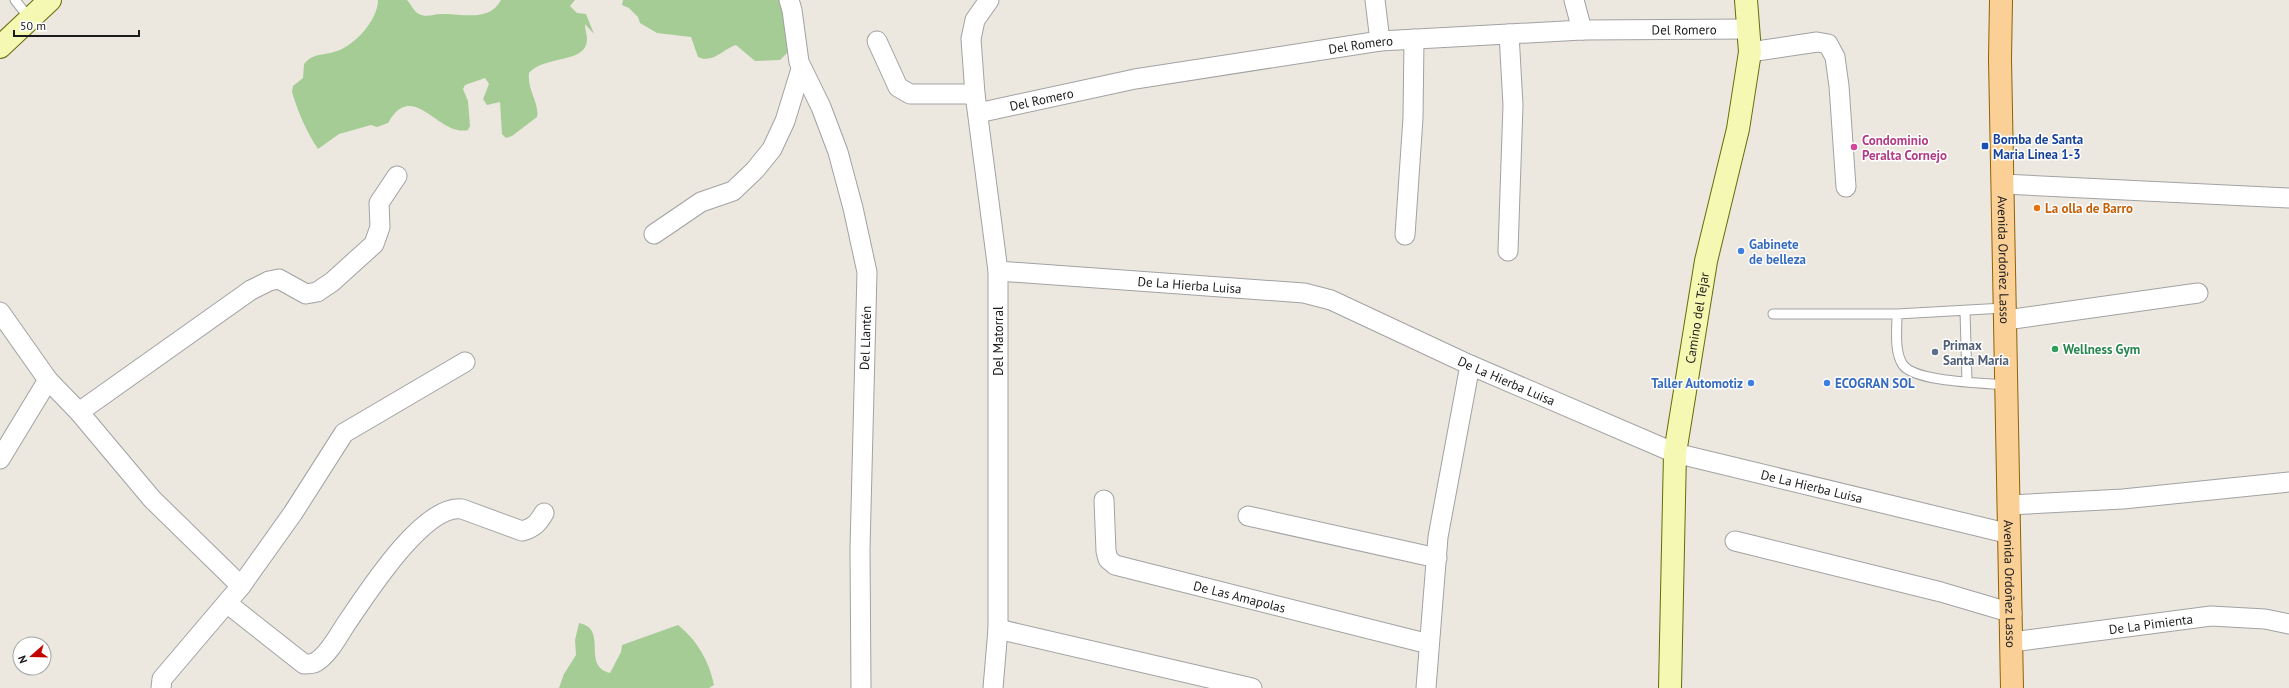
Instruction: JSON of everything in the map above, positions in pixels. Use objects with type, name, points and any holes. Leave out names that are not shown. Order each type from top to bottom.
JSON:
[{"type":"main road","name":"Avenida Ordoñez Lasso","points":[[2001,0],[2000,59],[2010,505],[2012,688]]},
{"type":"street","points":[[0,47],[50,0]]},
{"type":"street","name":"Del Llantén","points":[[789,0],[801,69],[821,107],[838,152],[853,208],[867,272],[860,549],[861,688]]},
{"type":"street","name":"Del Matorral","points":[[989,0],[975,20],[971,40],[975,94],[998,271],[998,629],[993,688]]},
{"type":"street","points":[[1375,0],[1380,41]]},
{"type":"street","points":[[1574,0],[1582,30]]},
{"type":"street","name":"Camino del Tejar","points":[[1670,688],[1675,453],[1706,261],[1738,129],[1750,52],[1746,0]]},
{"type":"street","name":"Del Romero","points":[[978,112],[1135,80],[1380,41],[1582,30],[1749,29]]},
{"type":"street","points":[[1508,251],[1514,106],[1509,34]]},
{"type":"street","points":[[1406,235],[1413,118],[1414,39]]},
{"type":"street","points":[[877,41],[898,87],[910,94],[975,94]]},
{"type":"street","points":[[1750,52],[1818,42],[1828,44],[1835,57],[1839,86],[1846,187]]},
{"type":"street","points":[[654,234],[701,202],[733,191],[755,170],[772,149],[785,121],[801,69]]},
{"type":"street","points":[[79,412],[251,290],[269,281],[279,279],[306,294],[317,292],[332,282],[374,244],[380,227],[379,203],[397,176]]},
{"type":"street","points":[[2003,184],[2289,198]]},
{"type":"street","name":"De La Hierba Luisa","points":[[998,271],[1304,293],[1331,300],[1470,365],[1675,453],[2010,534]]},
{"type":"street","points":[[2006,314],[2198,293]]},
{"type":"street","points":[[0,312],[48,380],[79,412],[152,499],[241,586]]},
{"type":"street","points":[[160,688],[162,679],[228,604],[241,586],[292,513],[344,433],[465,362]]},
{"type":"street","points":[[1426,688],[1438,537],[1470,365]]},
{"type":"street","points":[[0,459],[48,380]]},
{"type":"street","points":[[2010,505],[2123,499],[2289,482]]},
{"type":"street","name":"De Las Amapolas","points":[[1104,500],[1106,551],[1108,559],[1115,565],[1429,644]]},
{"type":"street","points":[[228,604],[304,664],[316,662],[329,650],[385,568],[427,522],[441,511],[462,508],[500,525],[522,531],[531,529],[538,523],[544,513]]},
{"type":"street","points":[[1248,516],[1437,558]]},
{"type":"street","points":[[1735,541],[1941,592],[2012,613]]},
{"type":"street","name":"De La Pimienta","points":[[2012,642],[2211,616],[2265,619],[2289,624]]},
{"type":"street","points":[[998,629],[1252,688]]},
{"type":"lane","points":[[15,0],[30,19]]},
{"type":"lane","points":[[1773,314],[1897,314],[1965,311],[2006,314]]},
{"type":"lane","points":[[1965,311],[1967,382]]},
{"type":"lane","points":[[1897,314],[1898,353],[1903,366],[1914,373],[1940,379],[2007,385]]},
{"type":"green space","points":[[378,0],[407,0],[417,13],[427,16],[441,14],[482,14],[489,12],[496,7],[501,0],[575,0],[570,6],[577,13],[586,14],[594,34],[585,24],[587,40],[585,48],[580,53],[536,67],[529,73],[530,85],[537,107],[537,117],[512,136],[506,138],[502,134],[500,102],[487,105],[483,99],[489,84],[485,78],[465,85],[463,89],[468,101],[470,126],[468,130],[457,130],[446,126],[426,112],[416,107],[407,106],[397,111],[388,123],[377,127],[371,125],[339,134],[318,149],[300,114],[292,92],[293,86],[303,78],[304,64],[308,60],[315,56],[332,53],[344,48],[358,38],[374,16]]},
{"type":"green space","points":[[623,0],[785,0],[791,59],[787,49],[787,53],[780,60],[755,61],[736,45],[718,55],[708,59],[703,59],[698,57],[691,37],[657,33],[640,23],[638,17],[629,8],[622,5]]},
{"type":"green space","points":[[579,623],[588,627],[592,632],[597,663],[602,669],[610,673],[621,652],[622,645],[678,625],[691,637],[701,652],[709,668],[714,685],[709,688],[559,688],[564,674],[576,655],[575,640]]},
{"type":"place","name":"Bomba de Santa Maria Linea 1-3","points":[[1985,146]]},
{"type":"place","name":"Condominio Peralta Cornejo","points":[[1854,147]]},
{"type":"place","name":"La olla de Barro","points":[[2037,208]]},
{"type":"place","name":"Gabinete de belleza","points":[[1741,251]]},
{"type":"place","name":"Wellness Gym","points":[[2055,349]]},
{"type":"place","name":"Primax Santa María","points":[[1935,352]]},
{"type":"place","name":"Taller Automotiz","points":[[1751,383]]},
{"type":"place","name":"ECOGRAN SOL","points":[[1827,383]]}]
